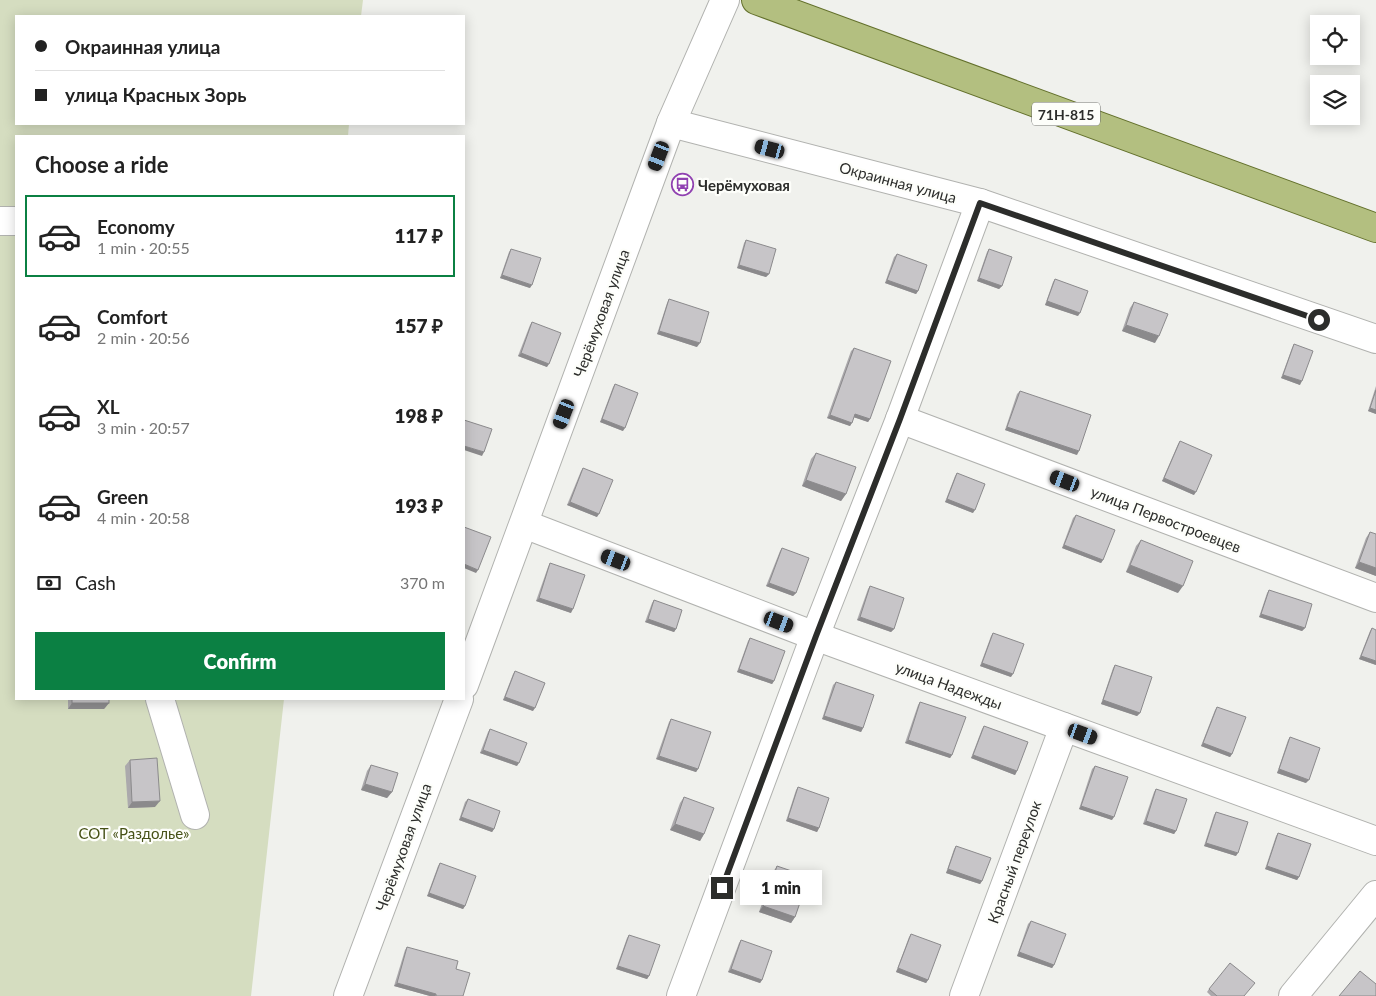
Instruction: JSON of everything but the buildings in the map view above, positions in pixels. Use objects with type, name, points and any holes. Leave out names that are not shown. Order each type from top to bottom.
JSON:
[{"type":"main road","name":"71Н-815","points":[[756,0],[1376,228]]},
{"type":"street","name":"Черёмуховая улица","points":[[465,682],[671,123],[725,0]]},
{"type":"street","name":"Окраинная улица","points":[[671,123],[980,203],[1376,339]]},
{"type":"street","points":[[681,996],[980,203]]},
{"type":"street","points":[[0,221],[15,221]]},
{"type":"street","name":"улица Первостроевцев","points":[[900,419],[1376,598]]},
{"type":"street","name":"улица Надежды","points":[[524,524],[816,636],[1376,841]]},
{"type":"street","points":[[160,700],[195,815]]},
{"type":"street","name":"Черёмуховая улица","points":[[348,996],[459,700]]},
{"type":"street","name":"Красный переулок","points":[[964,996],[1064,727]]},
{"type":"street","points":[[1293,996],[1376,895]]},
{"type":"green space","name":"СОТ «Раздолье»","points":[[0,0],[363,0],[361,15],[15,15],[15,125],[349,125],[348,135],[15,135],[15,700],[284,700],[251,996],[0,996]]},
{"type":"place","name":"Черёмуховая","points":[[682,185]]},
{"type":"route","points":[[722,888],[980,203],[1319,320]]}]
